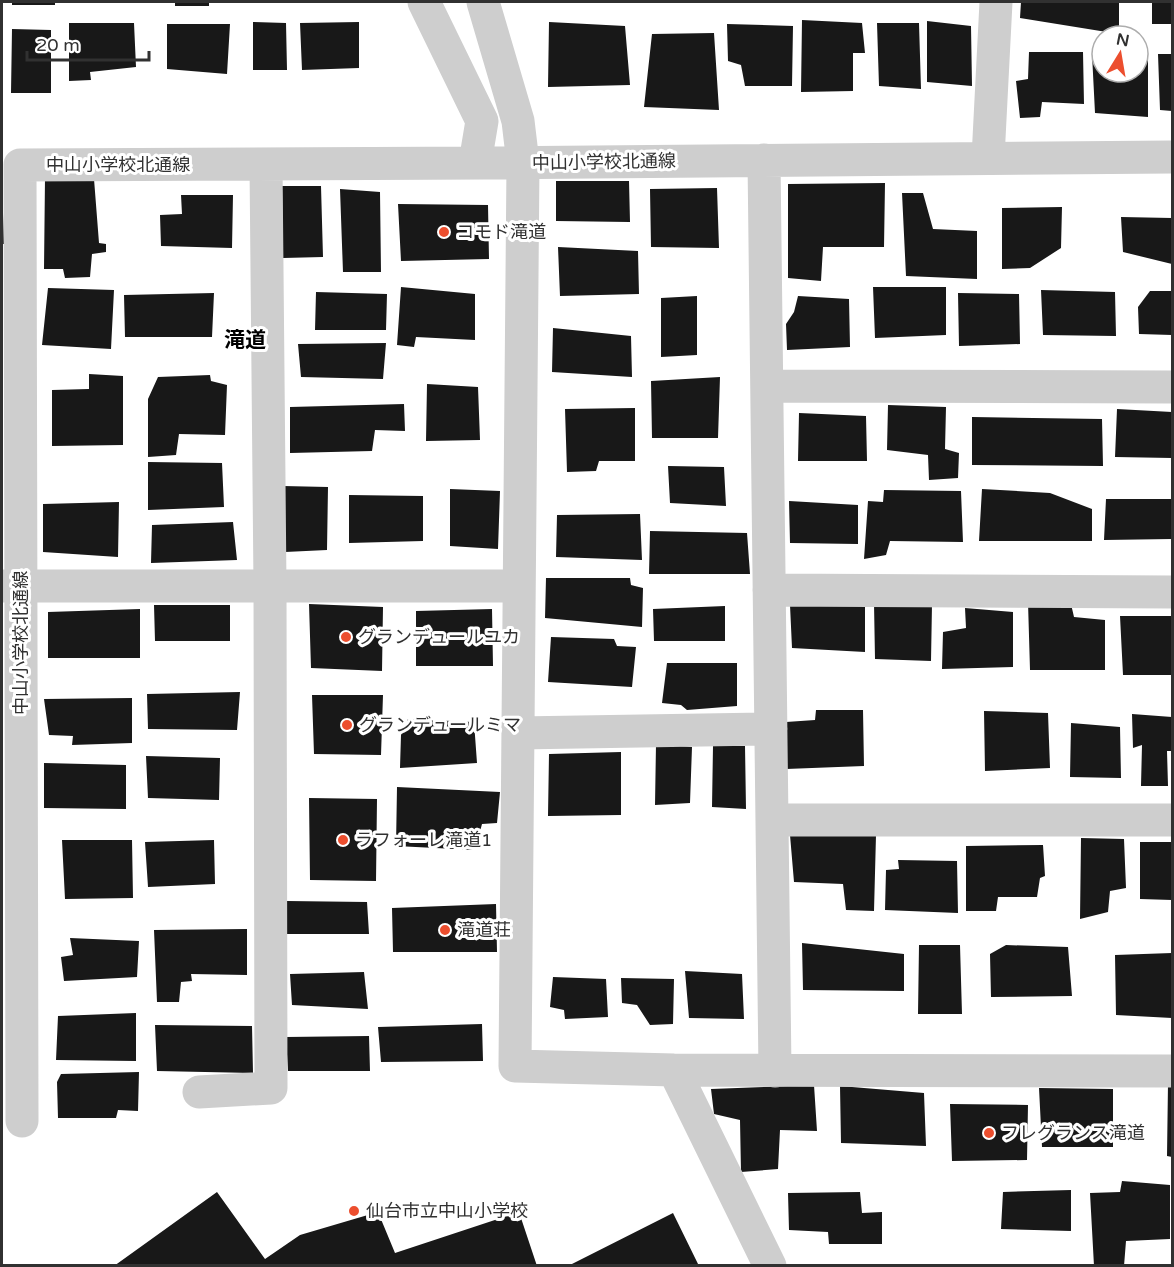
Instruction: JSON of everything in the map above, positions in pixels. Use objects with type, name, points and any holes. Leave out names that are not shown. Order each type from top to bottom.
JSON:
[{"type":"street","points":[[424,2],[482,122],[475,163]]},
{"type":"street","points":[[483,2],[518,121],[523,163],[514,1066],[775,1071],[1173,1071]]},
{"type":"street","points":[[988,158],[996,2]]},
{"type":"street","name":"中山小学校北通線","points":[[22,1121],[12,1013],[11,165],[1173,157]]},
{"type":"street","points":[[764,160],[775,1071]]},
{"type":"street","points":[[200,1092],[271,1088],[266,164]]},
{"type":"street","points":[[767,386],[1173,387]]},
{"type":"street","points":[[11,586],[519,586]]},
{"type":"street","points":[[769,590],[1173,592]]},
{"type":"street","points":[[518,733],[771,729]]},
{"type":"street","points":[[772,820],[1173,820]]},
{"type":"street","points":[[674,1070],[770,1266]]},
{"type":"building","points":[[12,2],[55,2],[55,5],[12,5]]},
{"type":"building","points":[[175,2],[209,2],[209,6],[175,6]]},
{"type":"building","points":[[1021,2],[1119,2],[1119,24],[1090,24],[1090,29],[1020,18]]},
{"type":"building","points":[[1152,2],[1172,2],[1172,24],[1152,24]]},
{"type":"building","points":[[802,20],[862,23],[865,53],[853,53],[853,91],[801,92]]},
{"type":"building","points":[[927,21],[971,26],[972,86],[927,82]]},
{"type":"building","points":[[253,22],[286,23],[287,70],[253,70]]},
{"type":"building","points":[[359,22],[359,68],[302,70],[300,23]]},
{"type":"building","points":[[549,22],[625,26],[630,85],[548,87]]},
{"type":"building","points":[[69,23],[134,23],[136,67],[90,72],[91,80],[69,81]]},
{"type":"building","points":[[877,23],[919,23],[921,89],[879,86]]},
{"type":"building","points":[[167,24],[230,24],[227,74],[167,69]]},
{"type":"building","points":[[727,24],[793,26],[792,86],[745,86],[741,65],[728,61]]},
{"type":"building","points":[[12,29],[51,30],[51,93],[11,93]]},
{"type":"building","points":[[714,33],[719,110],[644,107],[652,34]]},
{"type":"building","points":[[1029,52],[1083,52],[1084,104],[1042,102],[1040,117],[1020,118],[1016,81],[1028,79]]},
{"type":"building","points":[[1158,54],[1172,54],[1172,111],[1160,110]]},
{"type":"building","points":[[1094,84],[1148,84],[1148,117],[1095,113]]},
{"type":"building","points":[[45,178],[94,179],[99,243],[106,244],[106,252],[92,254],[90,277],[65,278],[63,269],[44,269]]},
{"type":"building","points":[[556,181],[629,181],[630,222],[556,221]]},
{"type":"building","points":[[885,183],[884,247],[823,247],[821,281],[788,278],[788,184]]},
{"type":"building","points":[[282,186],[321,186],[323,257],[283,258]]},
{"type":"building","points":[[717,188],[719,248],[651,247],[650,189]]},
{"type":"building","points":[[340,189],[380,192],[381,272],[343,272]]},
{"type":"building","points":[[902,193],[923,193],[933,229],[977,231],[977,279],[906,276]]},
{"type":"building","points":[[181,195],[233,195],[232,248],[161,246],[160,215],[182,214]]},
{"type":"building","name":"コモド滝道","points":[[398,204],[488,205],[489,259],[401,261]]},
{"type":"building","points":[[1062,207],[1061,248],[1030,268],[1002,269],[1002,208]]},
{"type":"building","points":[[3,213],[4,244],[2,244]]},
{"type":"building","points":[[1121,217],[1172,218],[1172,264],[1123,252]]},
{"type":"building","points":[[558,247],[638,251],[639,294],[560,296]]},
{"type":"building","points":[[401,287],[475,294],[475,340],[416,337],[414,347],[397,345]]},
{"type":"building","points":[[873,287],[946,287],[946,335],[875,338]]},
{"type":"building","points":[[48,288],[114,290],[111,349],[42,345]]},
{"type":"building","points":[[1041,290],[1115,292],[1116,336],[1043,335]]},
{"type":"building","points":[[1150,291],[1172,291],[1172,335],[1139,334],[1138,307]]},
{"type":"building","points":[[316,292],[387,294],[386,330],[315,330]]},
{"type":"building","points":[[214,293],[212,337],[125,337],[124,295]]},
{"type":"building","points":[[958,293],[1019,294],[1020,344],[959,346]]},
{"type":"building","points":[[697,296],[697,355],[661,357],[661,298]]},
{"type":"building","points":[[798,296],[849,299],[850,347],[787,350],[786,324],[794,312]]},
{"type":"building","points":[[553,328],[631,336],[632,377],[552,372]]},
{"type":"building","points":[[386,343],[383,379],[301,377],[298,344]]},
{"type":"building","points":[[89,374],[123,376],[123,445],[52,446],[52,390],[89,389]]},
{"type":"building","points":[[210,375],[211,381],[227,385],[225,435],[179,434],[176,455],[148,457],[148,399],[158,377]]},
{"type":"building","points":[[720,377],[718,438],[652,438],[651,381]]},
{"type":"building","points":[[427,384],[478,387],[480,440],[426,441]]},
{"type":"building","points":[[404,404],[405,431],[375,430],[372,451],[290,453],[290,407]]},
{"type":"building","points":[[888,405],[946,407],[945,449],[959,453],[958,478],[929,480],[928,455],[887,450]]},
{"type":"building","points":[[635,408],[635,461],[599,461],[596,471],[567,472],[565,409]]},
{"type":"building","points":[[1117,409],[1172,412],[1172,458],[1115,457]]},
{"type":"building","points":[[799,413],[866,416],[867,461],[798,461]]},
{"type":"building","points":[[972,417],[1102,419],[1103,466],[972,465]]},
{"type":"building","points":[[148,462],[222,463],[224,507],[148,510]]},
{"type":"building","points":[[668,466],[724,467],[726,506],[670,503]]},
{"type":"building","points":[[283,486],[328,487],[327,550],[285,552]]},
{"type":"building","points":[[450,489],[500,491],[498,549],[450,546]]},
{"type":"building","points":[[982,489],[1050,493],[1092,509],[1092,541],[979,541]]},
{"type":"building","points":[[884,490],[961,491],[963,542],[890,541],[886,555],[864,559],[868,501],[883,502]]},
{"type":"building","points":[[349,495],[423,496],[423,541],[349,543]]},
{"type":"building","points":[[1106,499],[1172,499],[1172,539],[1104,540]]},
{"type":"building","points":[[789,501],[858,505],[858,544],[790,543]]},
{"type":"building","points":[[119,502],[118,557],[43,552],[43,504]]},
{"type":"building","points":[[640,514],[642,560],[556,557],[557,515]]},
{"type":"building","points":[[233,522],[237,560],[151,563],[152,525]]},
{"type":"building","points":[[650,531],[747,533],[750,574],[649,574]]},
{"type":"building","points":[[546,578],[630,578],[631,585],[643,588],[642,627],[545,618]]},
{"type":"building","points":[[1028,602],[1071,604],[1074,617],[1105,620],[1105,670],[1030,670]]},
{"type":"building","points":[[874,603],[932,604],[931,661],[875,659]]},
{"type":"building","name":"グランデュールユカ","points":[[309,604],[383,607],[382,671],[311,668]]},
{"type":"building","points":[[154,605],[230,605],[230,641],[155,641]]},
{"type":"building","points":[[790,605],[865,606],[865,652],[792,648]]},
{"type":"building","points":[[725,606],[725,641],[654,641],[653,609]]},
{"type":"building","points":[[965,608],[1013,612],[1013,667],[942,669],[943,632],[966,628]]},
{"type":"building","points":[[140,609],[140,658],[48,658],[48,612]]},
{"type":"building","points":[[492,609],[493,666],[416,666],[416,611]]},
{"type":"building","points":[[1120,616],[1172,616],[1172,675],[1123,675]]},
{"type":"building","points":[[551,637],[614,639],[617,646],[636,647],[632,687],[548,682]]},
{"type":"building","points":[[667,663],[737,663],[737,706],[687,710],[681,705],[662,703]]},
{"type":"building","points":[[240,692],[237,730],[148,729],[147,694]]},
{"type":"building","name":"グランデュールミマ","points":[[312,695],[383,695],[381,755],[314,754]]},
{"type":"building","points":[[132,698],[132,743],[72,745],[73,736],[49,735],[44,699]]},
{"type":"building","points":[[816,710],[863,710],[864,766],[786,769],[786,722],[815,720]]},
{"type":"building","points":[[984,711],[1048,713],[1050,768],[985,771]]},
{"type":"building","points":[[1132,714],[1172,717],[1172,751],[1167,751],[1168,786],[1141,786],[1142,745],[1133,748]]},
{"type":"building","points":[[408,719],[474,722],[477,763],[400,768],[401,735]]},
{"type":"building","points":[[1071,723],[1120,727],[1121,778],[1070,777]]},
{"type":"building","points":[[656,744],[692,747],[690,803],[655,805]]},
{"type":"building","points":[[713,746],[745,746],[746,809],[712,807]]},
{"type":"building","points":[[621,752],[621,815],[548,816],[549,754]]},
{"type":"building","points":[[146,756],[220,758],[219,800],[148,798]]},
{"type":"building","points":[[44,763],[126,765],[126,809],[44,808]]},
{"type":"building","points":[[397,787],[500,792],[497,823],[482,824],[475,850],[396,846]]},
{"type":"building","name":"ラフォーレ滝道1","points":[[309,798],[377,799],[376,881],[310,880]]},
{"type":"building","points":[[790,835],[876,835],[874,911],[846,910],[843,884],[794,882]]},
{"type":"building","points":[[1081,838],[1124,839],[1126,888],[1110,891],[1108,912],[1080,919]]},
{"type":"building","points":[[62,840],[132,840],[133,898],[65,899]]},
{"type":"building","points":[[214,840],[215,884],[148,887],[145,842]]},
{"type":"building","points":[[1140,842],[1172,842],[1172,900],[1140,899]]},
{"type":"building","points":[[1043,845],[1045,876],[1040,878],[1037,897],[998,897],[996,911],[966,911],[966,846]]},
{"type":"building","points":[[898,860],[957,861],[958,913],[885,910],[886,870],[899,869]]},
{"type":"building","points":[[287,901],[367,902],[369,934],[287,934]]},
{"type":"building","name":"滝道荘","points":[[496,904],[497,952],[393,952],[392,908]]},
{"type":"building","points":[[247,929],[247,975],[191,974],[192,981],[181,982],[179,1002],[157,1002],[154,930]]},
{"type":"building","points":[[70,938],[139,941],[137,977],[64,981],[61,957],[73,955]]},
{"type":"building","points":[[802,943],[904,954],[904,991],[803,990]]},
{"type":"building","points":[[919,945],[960,945],[962,1014],[918,1014]]},
{"type":"building","points":[[1006,945],[1068,947],[1072,996],[991,997],[990,954]]},
{"type":"building","points":[[1172,953],[1172,1018],[1116,1015],[1115,955]]},
{"type":"building","points":[[685,971],[742,974],[744,1019],[689,1018]]},
{"type":"building","points":[[364,972],[368,1009],[292,1005],[290,974]]},
{"type":"building","points":[[553,977],[606,979],[608,1017],[565,1019],[564,1010],[550,1007]]},
{"type":"building","points":[[621,978],[674,979],[673,1024],[650,1025],[637,1005],[622,1003]]},
{"type":"building","points":[[136,1013],[136,1061],[56,1060],[58,1016]]},
{"type":"building","points":[[482,1024],[483,1061],[381,1062],[378,1027]]},
{"type":"building","points":[[155,1025],[252,1026],[253,1073],[157,1071]]},
{"type":"building","points":[[369,1036],[370,1071],[288,1071],[286,1037]]},
{"type":"building","points":[[139,1072],[138,1111],[118,1110],[116,1118],[58,1118],[57,1082],[61,1074]]},
{"type":"building","points":[[1168,1083],[1172,1083],[1172,1157],[1167,1156]]},
{"type":"building","points":[[814,1085],[817,1131],[780,1130],[778,1169],[741,1172],[740,1120],[714,1114],[711,1089]]},
{"type":"building","points":[[840,1086],[924,1093],[926,1146],[841,1143]]},
{"type":"building","points":[[1039,1088],[1113,1089],[1113,1147],[1042,1147]]},
{"type":"building","name":"フレグランス滝道","points":[[950,1104],[1028,1105],[1027,1160],[952,1161]]},
{"type":"building","points":[[1122,1181],[1170,1185],[1170,1239],[1126,1241],[1124,1266],[1094,1266],[1090,1193],[1120,1192]]},
{"type":"building","points":[[1071,1190],[1071,1231],[1001,1229],[1003,1192]]},
{"type":"building","points":[[217,1192],[265,1259],[300,1235],[378,1212],[395,1253],[519,1212],[537,1266],[114,1266]]},
{"type":"building","points":[[860,1192],[862,1213],[882,1212],[882,1244],[829,1244],[828,1232],[789,1230],[788,1193]]},
{"type":"building","points":[[673,1213],[699,1266],[568,1266]]},
{"type":"place","name":"コモド滝道","points":[[444,232]]},
{"type":"place","name":"グランデュールユカ","points":[[346,637]]},
{"type":"place","name":"グランデュールミマ","points":[[347,725]]},
{"type":"place","name":"ラフォーレ滝道1","points":[[343,840]]},
{"type":"place","name":"滝道荘","points":[[445,930]]},
{"type":"place","name":"フレグランス滝道","points":[[989,1133]]},
{"type":"place","name":"仙台市立中山小学校","points":[[354,1211]]},
{"type":"district","name":"滝道","points":[[245,340]]}]
